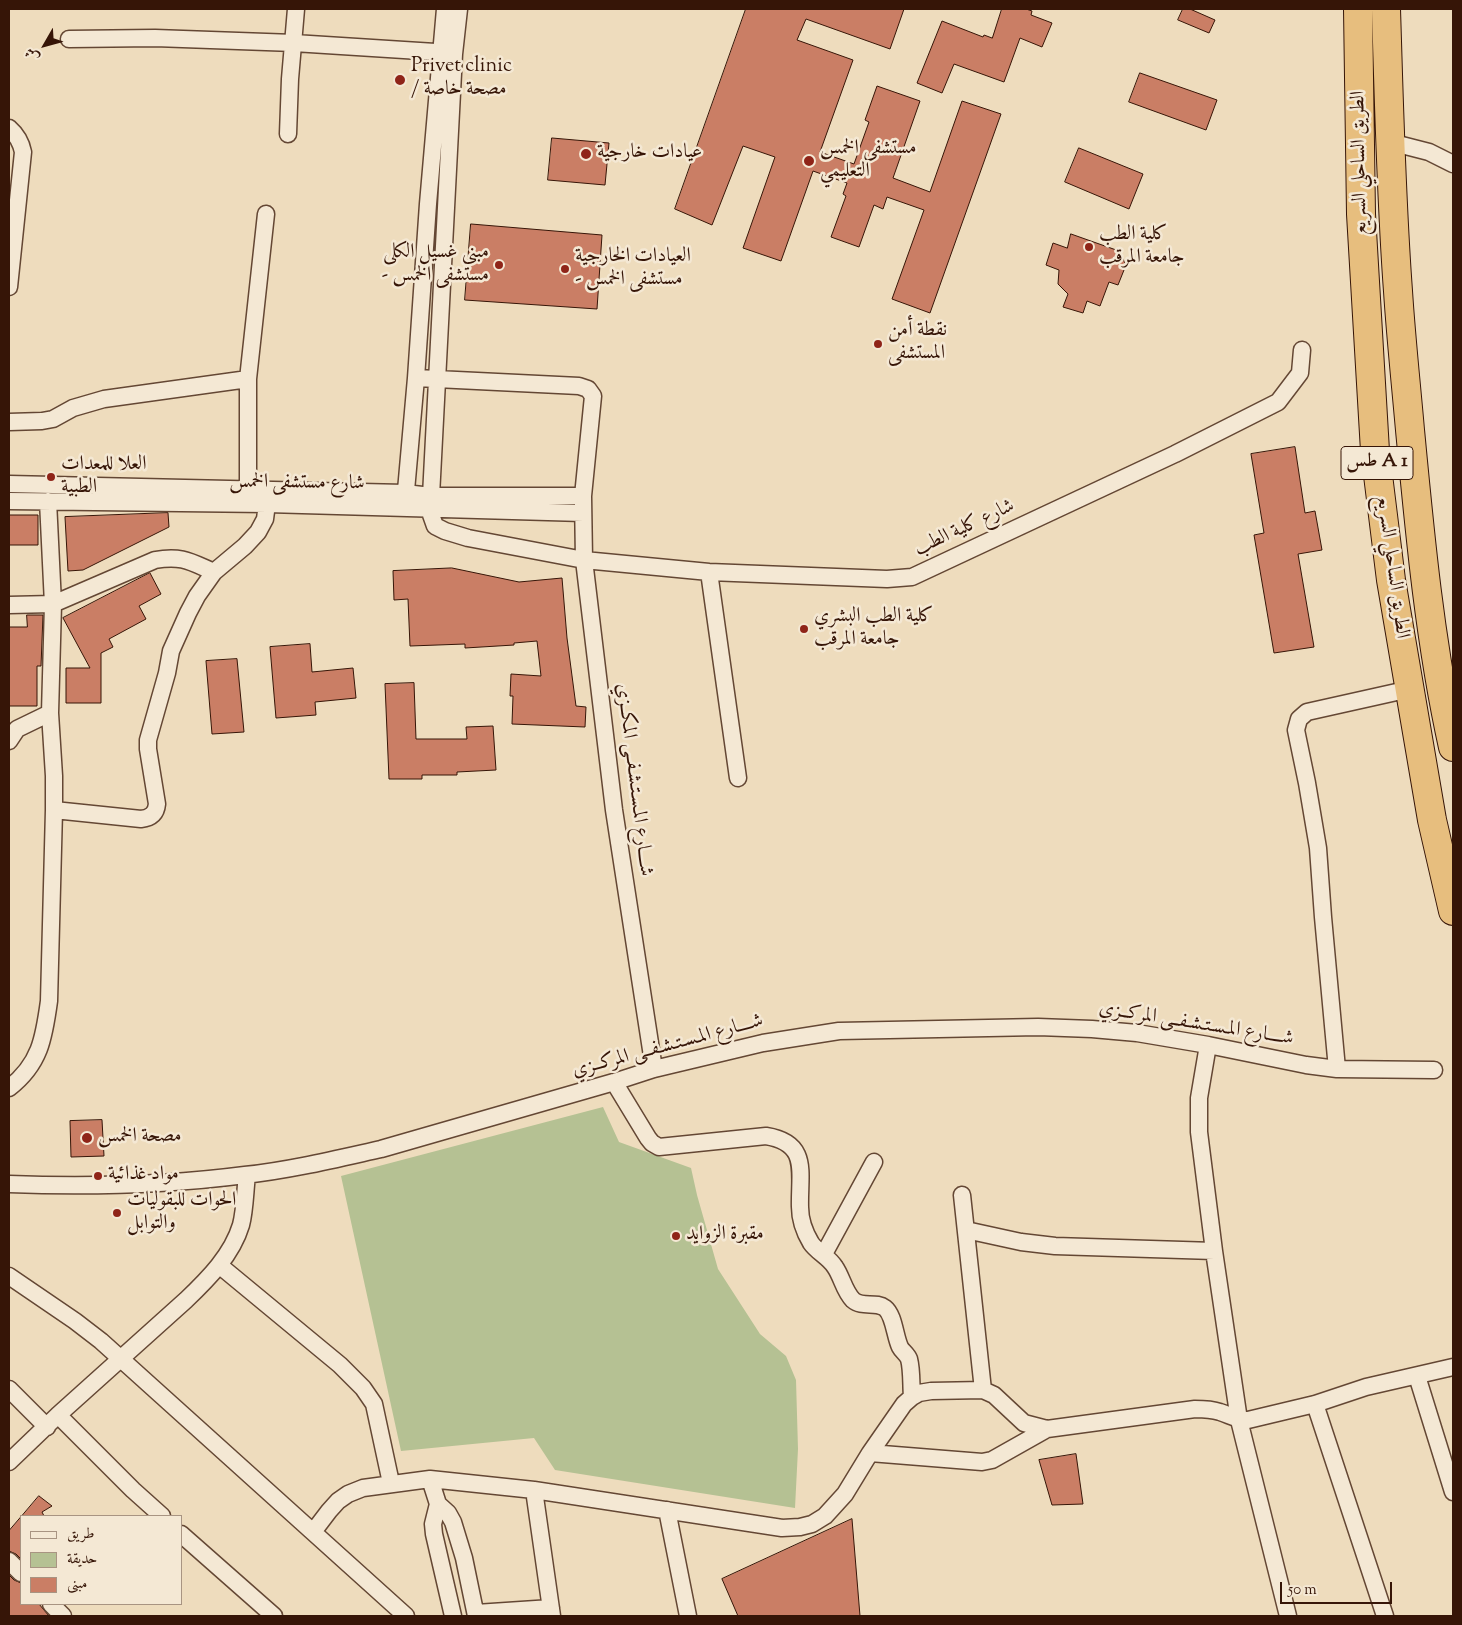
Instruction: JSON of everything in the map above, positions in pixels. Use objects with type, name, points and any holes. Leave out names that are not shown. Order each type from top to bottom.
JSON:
[{"type":"highway","name":"الطريق الساحلي السريع","points":[[1358,9],[1361,214],[1375,451],[1392,580],[1432,820],[1453,910]]},
{"type":"highway","name":"الطريق الساحلي السريع","points":[[1386,9],[1390,142],[1398,292],[1415,480],[1446,685],[1453,747]]},
{"type":"street","points":[[288,134],[290,79],[296,9]]},
{"type":"street","points":[[430,502],[437,379],[448,53],[445,9]]},
{"type":"street","points":[[405,501],[428,204],[448,53],[459,9]]},
{"type":"street","points":[[69,39],[155,38],[294,43],[448,53]]},
{"type":"street","points":[[9,128],[20,141],[24,152],[9,287]]},
{"type":"street","points":[[1390,142],[1429,152],[1453,164]]},
{"type":"street","points":[[248,490],[248,379],[266,214]]},
{"type":"street","name":"شارع كلية الطب","points":[[430,502],[435,526],[445,531],[468,538],[584,560],[709,572],[887,579],[912,577],[1175,454],[1278,402],[1300,373],[1302,350]]},
{"type":"street","points":[[416,378],[437,379]]},
{"type":"street","points":[[9,422],[42,422],[53,420],[73,408],[104,399],[248,379]]},
{"type":"street","name":"شــــارع المـسـتـشـفــى المكــزي","points":[[437,379],[579,386],[588,389],[593,396],[583,496],[584,560],[614,810],[654,1068]]},
{"type":"street","name":"شارع مستشفى الخمس","points":[[9,484],[248,490],[583,513]]},
{"type":"street","name":"شارع مستشفى الخمس","points":[[430,502],[583,496]]},
{"type":"street","name":"شارع مستشفى الخمس","points":[[9,500],[267,504],[405,501]]},
{"type":"street","points":[[9,1088],[28,1069],[38,1052],[46,1028],[49,1001],[54,776],[50,713],[53,604],[48,501]]},
{"type":"street","points":[[54,810],[141,819],[153,815],[157,804],[148,740],[167,673],[171,651],[196,596],[214,572],[245,546],[258,532],[265,519],[267,504]]},
{"type":"street","points":[[9,605],[53,604],[155,560],[167,558],[175,557],[214,572]]},
{"type":"street","points":[[709,572],[738,778]]},
{"type":"street","points":[[1337,1069],[1318,848],[1296,730],[1299,719],[1308,712],[1410,689]]},
{"type":"street","points":[[9,740],[17,729],[50,713]]},
{"type":"street","name":"شــــارع المـسـتـشـفــى المركــزي","points":[[9,1184],[136,1183],[247,1175],[380,1149],[614,1082],[654,1068],[763,1043],[839,1031],[1038,1027],[1092,1029],[1137,1033],[1208,1045],[1279,1061],[1337,1069],[1434,1070]]},
{"type":"street","points":[[1208,1045],[1199,1098],[1199,1132],[1214,1251],[1239,1420],[1288,1616]]},
{"type":"street","points":[[614,1082],[648,1138],[652,1143],[659,1146],[766,1136],[778,1138],[790,1145],[797,1154],[801,1169],[800,1208],[807,1236],[812,1245],[824,1254],[836,1268],[854,1302],[880,1305],[889,1312],[900,1346],[909,1361],[912,1397]]},
{"type":"street","points":[[824,1254],[874,1162]]},
{"type":"street","points":[[9,1462],[204,1284],[219,1265],[237,1236],[242,1224],[247,1175]]},
{"type":"street","points":[[962,1195],[983,1390]]},
{"type":"street","points":[[966,1230],[1021,1242],[1055,1246],[1214,1251]]},
{"type":"street","points":[[219,1265],[326,1353],[363,1388],[374,1404],[391,1483]]},
{"type":"street","points":[[9,1276],[75,1321],[122,1359],[406,1616]]},
{"type":"street","points":[[870,1453],[982,1462],[992,1460],[1047,1429],[1195,1409],[1217,1411],[1239,1420],[1256,1418],[1315,1404],[1366,1387],[1453,1367]]},
{"type":"street","points":[[1417,1376],[1453,1492]]},
{"type":"street","points":[[9,1389],[53,1421],[161,1515]]},
{"type":"street","points":[[313,1532],[338,1501],[348,1494],[363,1488],[430,1479],[534,1490],[782,1528],[800,1527],[812,1524],[825,1516],[841,1499],[904,1404],[912,1397],[931,1391],[983,1390],[994,1395],[1024,1423],[1047,1429]]},
{"type":"street","points":[[1315,1404],[1385,1616]]},
{"type":"street","points":[[430,1479],[438,1504],[448,1513],[453,1522],[464,1558],[476,1614],[552,1612],[534,1490]]},
{"type":"street","points":[[438,1504],[433,1524],[434,1534],[453,1616]]},
{"type":"street","points":[[667,1510],[688,1616]]},
{"type":"street","points":[[182,1535],[274,1616]]},
{"type":"street","points":[[9,1561],[20,1572]]},
{"type":"green space","points":[[603,1107],[619,1142],[691,1168],[718,1269],[760,1334],[786,1356],[796,1380],[798,1449],[795,1508],[555,1470],[534,1438],[401,1451],[341,1176]]},
{"type":"building","name":"مستشفى الخمس التعليمي","points":[[746,9],[904,9],[890,49],[806,19],[797,40],[853,60],[820,152],[854,164],[869,122],[865,120],[877,86],[920,101],[893,178],[930,192],[962,101],[1001,114],[930,313],[892,299],[924,210],[887,197],[883,209],[874,205],[859,247],[831,237],[846,196],[843,194],[847,183],[813,171],[781,261],[743,248],[775,157],[743,146],[712,225],[675,209]]},
{"type":"building","points":[[1002,9],[1026,9],[1032,11],[1031,15],[1052,23],[1042,47],[1020,38],[1004,82],[954,64],[942,93],[917,83],[942,21],[983,37],[984,35],[992,38]]},
{"type":"building","points":[[1183,9],[1190,9],[1215,20],[1209,33],[1178,20]]},
{"type":"building","points":[[1140,73],[1217,100],[1206,130],[1129,102]]},
{"type":"building","points":[[552,138],[609,143],[605,185],[548,180]]},
{"type":"building","points":[[1079,148],[1143,174],[1129,209],[1065,182]]},
{"type":"building","points":[[471,224],[602,235],[597,309],[465,300]]},
{"type":"building","points":[[1071,234],[1119,251],[1126,265],[1118,285],[1109,282],[1100,306],[1087,301],[1083,313],[1063,307],[1068,294],[1058,284],[1059,270],[1046,265],[1053,243],[1067,248]]},
{"type":"building","points":[[1295,447],[1305,513],[1315,511],[1322,550],[1298,554],[1314,647],[1274,653],[1254,535],[1264,533],[1251,454]]},
{"type":"building","points":[[168,513],[169,527],[83,570],[68,571],[65,517]]},
{"type":"building","points":[[9,515],[38,515],[38,545],[9,545]]},
{"type":"building","points":[[452,568],[519,582],[562,578],[567,638],[576,706],[586,707],[585,727],[512,724],[513,696],[510,696],[511,674],[541,676],[537,641],[514,643],[514,645],[465,648],[465,644],[410,646],[408,599],[394,600],[393,571]]},
{"type":"building","points":[[150,573],[161,594],[139,606],[146,619],[109,639],[113,647],[101,653],[101,703],[66,703],[66,668],[90,668],[63,618]]},
{"type":"building","points":[[27,615],[43,615],[41,666],[37,666],[37,706],[9,706],[9,627],[27,627]]},
{"type":"building","points":[[310,644],[312,672],[353,668],[356,698],[315,702],[316,715],[276,718],[270,647]]},
{"type":"building","points":[[237,659],[244,732],[212,734],[206,661]]},
{"type":"building","points":[[414,683],[416,739],[467,739],[466,727],[493,726],[496,770],[457,772],[457,775],[422,775],[422,779],[389,779],[385,684]]},
{"type":"building","name":"مصحة الخمس","points":[[102,1120],[104,1156],[71,1157],[70,1121]]},
{"type":"building","points":[[1076,1454],[1083,1504],[1052,1505],[1039,1460]]},
{"type":"building","points":[[39,1496],[52,1506],[42,1512],[44,1515],[23,1515]]},
{"type":"building","points":[[20,1518],[20,1558],[9,1551],[9,1531]]},
{"type":"building","points":[[852,1519],[860,1616],[738,1616],[722,1579]]},
{"type":"building","points":[[9,1575],[20,1583],[20,1605],[40,1605],[49,1616],[9,1616]]},
{"type":"place","name":"Privet clinic / مصحة خاصة","points":[[400,80]]},
{"type":"place","name":"عيادات خارجية","points":[[586,154]]},
{"type":"place","name":"مستشفى الخمس التعليمي","points":[[809,161]]},
{"type":"place","name":"كلية الطب جامعة المرقب","points":[[1089,247]]},
{"type":"place","name":"مبنى غسيل الكلى - مستشفى الخمس","points":[[499,265]]},
{"type":"place","name":"العيادات الخارجية - مستشفى الخمس","points":[[565,269]]},
{"type":"place","name":"نقطة أمن المستشفى","points":[[878,344]]},
{"type":"place","name":"العلا للمعدات الطبية","points":[[51,477]]},
{"type":"place","name":"كلية الطب البشري جامعة المرقب","points":[[804,629]]},
{"type":"place","name":"مصحة الخمس","points":[[87,1138]]},
{"type":"place","name":"مواد غذائية","points":[[98,1176]]},
{"type":"place","name":"الحوات للبقوليات والتوابل","points":[[117,1213]]},
{"type":"place","name":"مقبرة الزوايد","points":[[676,1236]]}]
